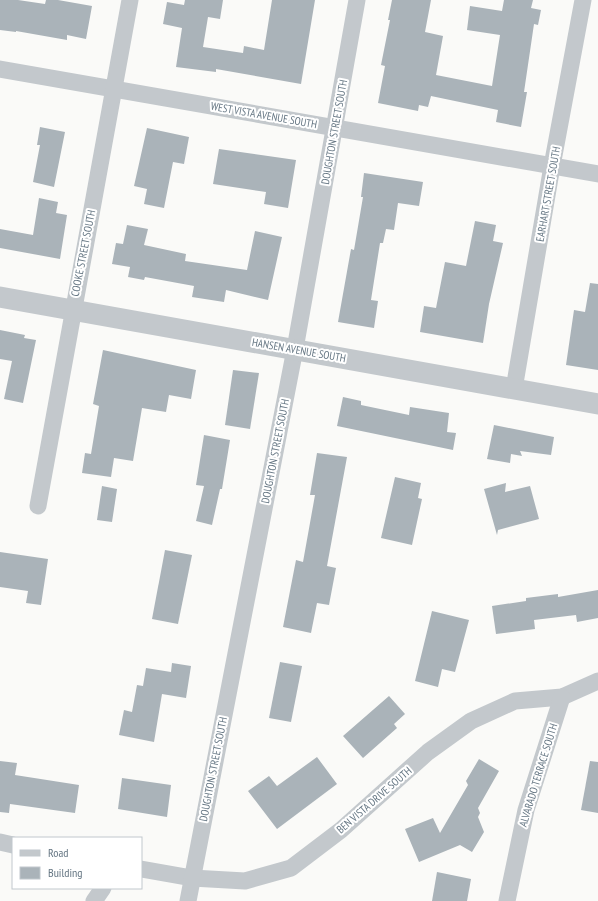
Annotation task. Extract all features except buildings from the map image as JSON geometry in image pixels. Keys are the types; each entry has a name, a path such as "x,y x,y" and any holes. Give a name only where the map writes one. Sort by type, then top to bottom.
{"street":[{"name":"COOKE STREET SOUTH","path":"38,506 72,310 130,0"},
{"name":"DOUGHTON STREET SOUTH","path":"188,901 295,349 357,0"},
{"name":"EARHART STREET SOUTH","path":"514,389 552,166 583,0"},
{"name":"WEST VISTA AVENUE SOUTH","path":"0,69 598,174"},
{"name":"HANSEN AVENUE SOUTH","path":"0,297 598,404"},
{"name":"BEN VISTA DRIVE SOUTH","path":"142,869 192,878 245,881 291,868 341,830 428,752 471,721 515,701 562,697 598,681"},
{"name":"ALVARADO TERRACE SOUTH","path":"507,901 526,810 562,697"},
{"path":"0,842 12,845"},
{"path":"94,901 102,889"}]}
